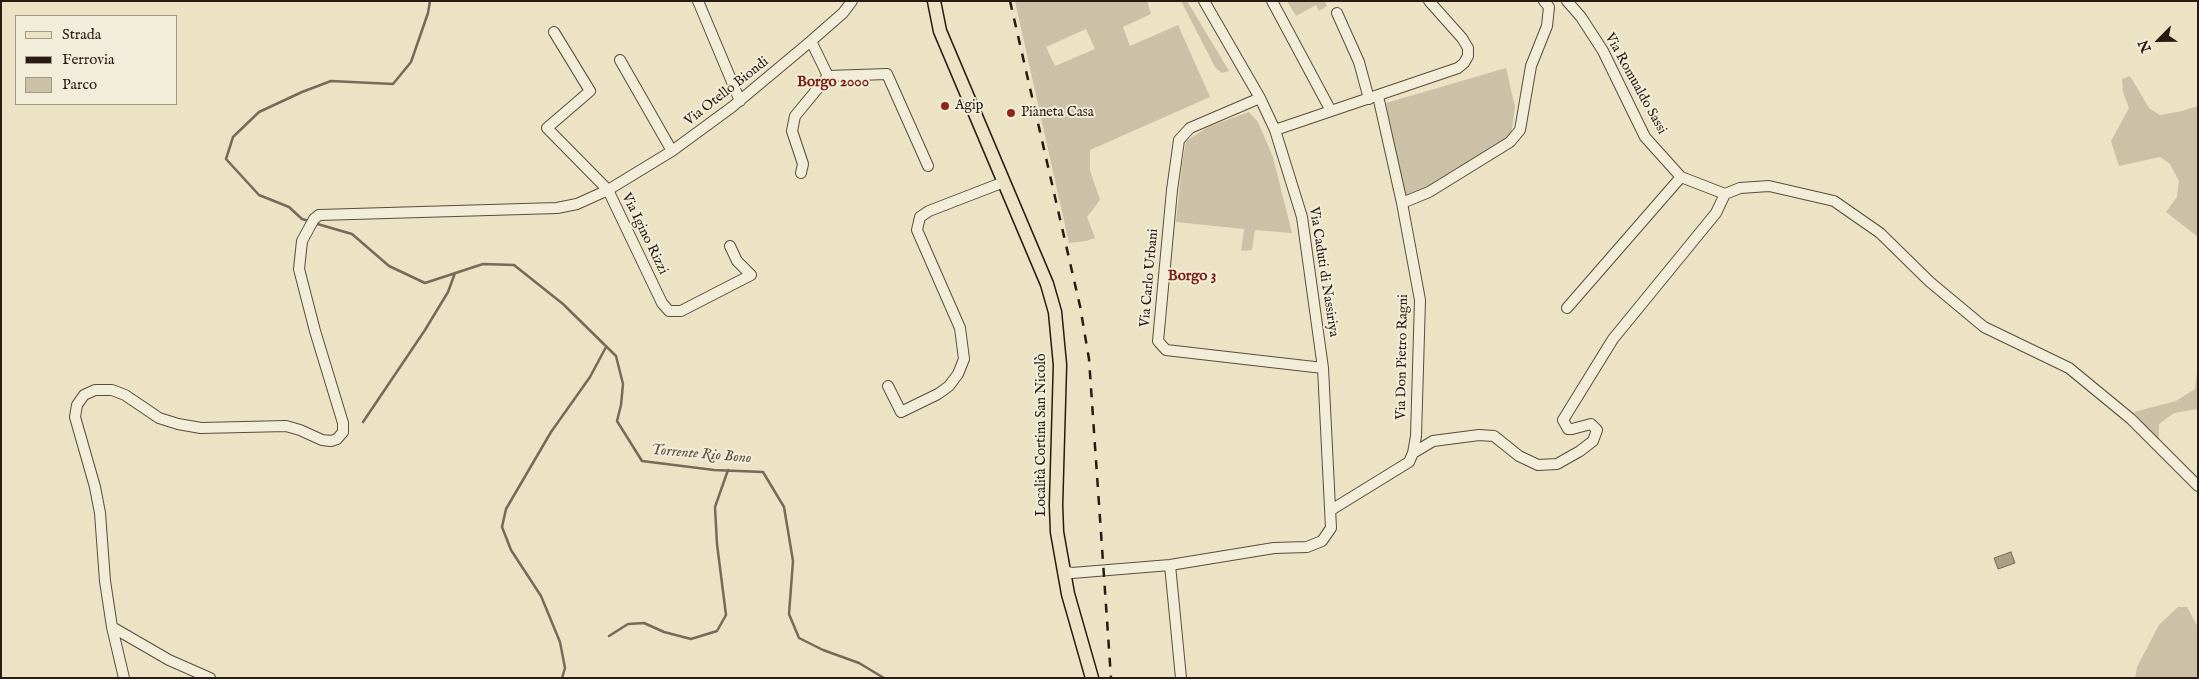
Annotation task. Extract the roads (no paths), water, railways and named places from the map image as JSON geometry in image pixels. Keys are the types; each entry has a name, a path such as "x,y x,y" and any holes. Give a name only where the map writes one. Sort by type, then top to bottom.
{"main road":[{"name":"Località Cortina San Nicolò","path":"934,1 940,31 1047,284 1055,312 1060,365 1057,532 1063,571 1092,678"}],"street":[{"path":"698,1 740,101"},
{"name":"Via Otello Biondi","path":"112,627 105,581 100,513 95,487 75,417 77,405 84,395 95,390 112,390 159,418 201,428 272,425 300,430 322,440 331,441 338,439 343,432 343,423 303,288 300,269 302,241 314,219 324,213 404,214 557,208 577,204 608,190 672,151 740,101 843,13 852,1"},
{"name":"Via Caduti di Nassiriya","path":"1063,571 1072,573 1170,565 1274,548 1315,546 1322,541 1331,528 1323,368 1302,217 1275,130 1260,98 1204,1"},
{"path":"1272,1 1331,111"},
{"path":"1275,130 1458,68 1464,63 1468,56 1468,48 1462,38 1429,1"},
{"path":"1402,203 1429,192 1486,157 1510,142 1520,130 1532,66 1547,26 1548,7 1544,1"},
{"name":"Via Romualdo Sassi","path":"1567,1 1581,16 1603,51 1645,137 1681,177 1725,194"},
{"name":"Via Don Pietro Ragni","path":"1337,12 1374,97 1402,203 1420,300 1414,453"},
{"name":"Via Igino Rizzi","path":"554,32 590,91 547,128 608,190 662,303 669,312 681,311 751,275 737,261 730,246"},
{"path":"811,41 828,76"},
{"path":"620,60 672,151"},
{"path":"801,173 803,164 792,131 795,116 828,76 887,74 928,166"},
{"name":"Via Carlo Urbani","path":"1260,98 1190,128 1178,140 1172,182 1158,341 1166,350 1323,368"},
{"path":"1567,308 1681,177"},
{"path":"888,386 901,412 950,386 958,374 964,359 960,328 917,230 920,217 929,211 1004,182"},
{"path":"1331,510 1409,462 1414,453 1434,441 1479,435 1494,436 1519,456 1538,465 1552,465 1569,459 1592,441 1597,430 1594,426 1586,424 1578,428 1568,428 1563,420 1565,414 1613,338 1716,213 1725,194 1740,188 1769,186 1834,201 1880,233 1930,282 1984,327 2069,368 2131,419 2198,486"},
{"path":"1170,565 1181,678"},
{"path":"112,627 124,678"},
{"path":"112,627 169,660 210,678"}],"waterway":[{"name":"Torrente Rio Bono","path":"309,221 302,219 289,207 259,195 226,159 233,137 259,112 331,81 393,84 411,62 428,13 430,1"},
{"name":"Torrente Rio Bono","path":"314,223 352,234 389,266 425,283 483,264 514,265 563,304 616,356 623,384 617,421 642,461 714,470 763,472 784,507 793,561 789,614 799,638 823,650 859,663 884,678"},
{"path":"363,422 425,330 448,292 455,273"},
{"path":"562,678 565,668 560,642 541,596 511,550 502,527 506,509 551,432 590,377 606,347"},
{"path":"609,636 628,624 644,623 664,632 691,639 717,631 726,615 717,544 715,507 728,470"}],"railway":[{"path":"1010,1 1080,306 1089,359 1111,678"}],"place":[{"name":"Agip","path":"945,106"},
{"name":"Pianeta Casa","path":"1011,113"}],"district":[{"name":"Borgo 2000","path":"833,83"},
{"name":"Borgo 3","path":"1192,277"}]}
